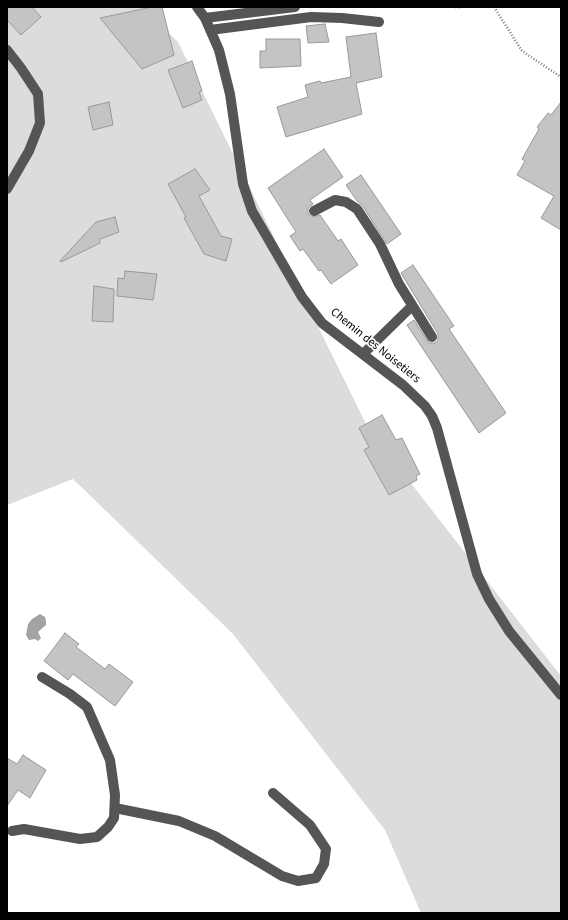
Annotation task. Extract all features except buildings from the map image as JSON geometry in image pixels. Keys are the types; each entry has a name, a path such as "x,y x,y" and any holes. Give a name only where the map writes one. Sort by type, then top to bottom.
{"street":[{"name":"Chemin des Noisetiers","path":"197,7 205,18 219,50 230,94 243,184 252,211 302,297 322,323 414,395 432,416 437,428 477,574 489,599 509,631 561,695"},
{"path":"205,18 295,7"},
{"path":"210,30 311,17 342,18 379,22"},
{"path":"7,50 38,94 40,123 29,151 7,189"},
{"path":"314,211 335,200 346,202 357,209 380,244 399,284 432,337"},
{"path":"362,354 412,306"},
{"path":"12,831 24,829 80,839 97,837 108,827 114,818 115,795 110,760 87,707 70,694 42,677"},
{"path":"115,808 179,821 215,836 282,876 298,881 316,878 324,864 326,849 310,825 273,793"}],"path":[{"path":"456,7 460,7"},
{"path":"494,7 522,51 561,77"}],"shaded area":[{"path":"7,7 141,7 178,42 368,428 561,676 561,913 421,913 385,830 233,634 73,479 7,505"},
{"path":"40,614 45,617 46,621 46,625 38,632 41,638 38,641 35,639 29,640 26,635 28,624 32,619"}]}
